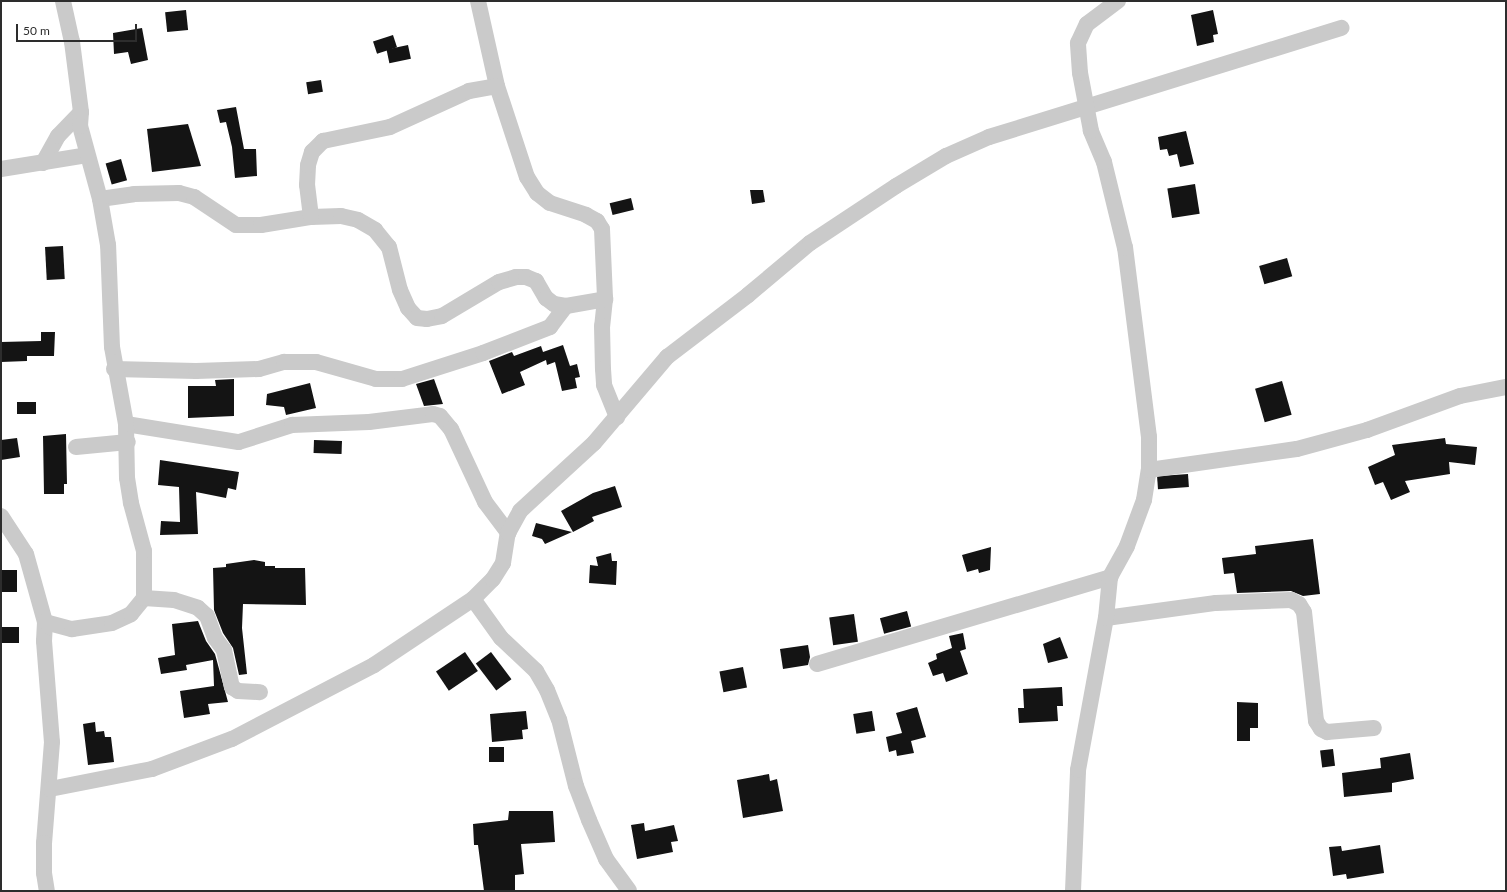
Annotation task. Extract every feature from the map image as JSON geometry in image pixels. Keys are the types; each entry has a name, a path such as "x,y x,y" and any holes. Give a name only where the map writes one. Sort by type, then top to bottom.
{"street":[{"path":"45,622 72,629 112,623 131,614 144,598 144,551 127,478 128,442 126,424 114,369 110,275 100,199 80,126 81,112 72,42 63,1"},
{"path":"478,1 497,86 528,177 537,193 550,203 586,215 602,229 605,299 602,326 604,384 617,417"},
{"path":"1073,891 1078,770 1106,618 1110,577 1127,546 1144,500 1149,470 1150,437 1125,248 1104,162 1091,131 1088,107 1080,73 1078,43 1087,24 1118,1"},
{"path":"50,789 152,769 232,739 374,665 473,599 493,579 503,563 508,533 520,511 594,443 617,417 641,385 667,357 829,230 946,156 989,137 1342,28"},
{"path":"311,217 306,185 308,166 312,152 323,141 390,127 470,91 497,86"},
{"path":"43,163 58,136 81,112"},
{"path":"1,169 87,155"},
{"path":"100,199 134,194 179,193 194,197 236,225 261,225 311,217 341,216 358,220 376,230 389,247 400,290 408,308 417,318 427,319 442,316 500,282 516,277 526,277 536,281 546,298 554,304 566,306 605,299"},
{"path":"114,369 259,369 284,362 316,362 376,380 402,380 484,354 550,327 566,306"},
{"path":"1149,470 1297,449 1367,430 1460,396 1506,387"},
{"path":"126,424 239,442 249,441 292,424 369,422 433,414 440,416 451,429 484,502 508,533"},
{"path":"76,447 128,442"},
{"path":"1,516 26,554 45,622 44,642 52,742 50,789 44,842 44,873 47,891"},
{"path":"817,664 1110,577"},
{"path":"144,598 174,600 198,608 207,616 215,638 224,650 232,687 238,691 260,692"},
{"path":"473,599 501,638 536,671 547,690 559,719 576,786 589,820 606,859 629,891"},
{"path":"1106,618 1216,603 1291,600 1299,604 1304,612 1316,721 1321,729 1327,732 1374,728"}],"building":[{"path":"186,10 188,30 167,32 165,12"},
{"path":"1213,10 1218,34 1213,35 1214,42 1197,46 1191,15"},
{"path":"142,28 148,60 131,64 128,52 114,54 113,33"},
{"path":"393,35 397,47 377,54 373,41"},
{"path":"408,45 411,59 389,63 386,50"},
{"path":"321,80 323,92 308,94 306,82"},
{"path":"236,107 244,149 256,149 257,176 235,178 232,147 226,122 220,123 217,110"},
{"path":"188,124 201,166 152,172 147,129"},
{"path":"1186,131 1194,164 1180,167 1177,154 1169,156 1167,149 1160,150 1158,137"},
{"path":"121,159 127,180 112,185 106,163"},
{"path":"1195,184 1200,214 1172,218 1167,188"},
{"path":"750,190 763,190 765,202 752,204"},
{"path":"631,198 634,210 613,215 610,203"},
{"path":"63,246 65,279 47,280 45,247"},
{"path":"1287,258 1292,276 1264,284 1259,266"},
{"path":"41,332 55,332 54,356 27,356 27,361 1,362 1,342 41,341"},
{"path":"563,345 570,366 577,364 580,377 575,378 577,388 562,391 555,362 547,365 546,360 520,372 525,385 502,394 489,361 512,352 514,356 541,346 543,352"},
{"path":"234,379 234,416 188,418 188,386 216,386 215,380"},
{"path":"434,379 443,404 424,406 416,384"},
{"path":"1282,381 1292,415 1265,422 1255,389"},
{"path":"310,383 316,408 286,415 284,407 266,405 267,394"},
{"path":"17,402 36,402 36,414 17,414"},
{"path":"66,434 67,484 64,484 64,494 44,494 43,436"},
{"path":"17,438 20,457 1,460 1,440"},
{"path":"1445,438 1446,444 1477,447 1475,465 1449,462 1450,474 1405,481 1410,492 1391,500 1383,482 1375,485 1368,467 1395,455 1392,445"},
{"path":"314,440 342,441 342,454 314,453"},
{"path":"160,460 239,472 236,490 228,488 226,498 196,492 198,534 160,535 161,521 180,522 179,487 158,485"},
{"path":"1188,474 1189,487 1158,489 1157,476"},
{"path":"615,486 622,507 592,517 594,521 573,532 561,511 593,493"},
{"path":"536,523 572,532 545,544 542,539 532,536"},
{"path":"1313,539 1320,594 1303,596 1291,591 1237,593 1234,573 1224,574 1222,558 1256,554 1255,546"},
{"path":"991,547 990,570 979,573 978,569 967,572 962,555"},
{"path":"611,553 612,561 617,561 616,585 589,583 590,565 598,566 596,557"},
{"path":"254,560 265,562 265,566 275,566 275,568 305,568 306,605 243,604 242,628 247,674 239,675 233,648 223,633 214,610 213,568 226,567 226,564"},
{"path":"1,570 17,570 17,592 1,592"},
{"path":"907,611 911,626 884,634 880,618"},
{"path":"854,614 858,642 833,645 829,617"},
{"path":"198,621 206,641 215,654 228,702 208,704 210,714 184,718 180,691 214,686 213,660 186,665 187,670 161,674 158,658 175,655 172,624"},
{"path":"1,627 19,627 19,643 1,643"},
{"path":"963,633 966,649 960,651 968,674 946,682 943,673 933,676 928,663 937,659 936,654 952,648 949,636"},
{"path":"1060,637 1068,658 1048,663 1043,644"},
{"path":"808,645 810,657 808,665 783,669 780,649"},
{"path":"465,652 478,671 449,691 436,672"},
{"path":"491,652 511,679 496,691 476,663"},
{"path":"743,667 747,688 723,692 719,672"},
{"path":"1062,687 1063,706 1057,706 1058,721 1019,723 1018,708 1024,708 1023,689"},
{"path":"1237,702 1258,703 1258,728 1250,728 1250,741 1237,741"},
{"path":"917,707 926,737 911,741 914,753 897,756 896,750 889,752 886,737 902,733 896,713"},
{"path":"526,711 528,729 522,730 523,739 492,742 490,714"},
{"path":"872,711 875,731 856,734 853,714"},
{"path":"95,722 96,732 104,731 105,737 111,737 114,762 88,765 83,724"},
{"path":"489,747 504,747 504,762 489,762"},
{"path":"1333,749 1335,766 1322,767 1320,751"},
{"path":"1410,753 1414,779 1392,783 1392,792 1344,797 1342,773 1381,768 1380,758"},
{"path":"769,774 770,781 777,779 783,811 743,818 737,780"},
{"path":"509,811 553,811 555,842 521,844 524,874 515,875 515,891 484,891 478,845 474,845 473,824 508,820"},
{"path":"644,823 645,831 674,825 678,841 671,842 673,852 637,859 631,825"},
{"path":"1380,845 1384,873 1347,879 1346,874 1333,876 1329,847 1341,846 1342,851"}]}
